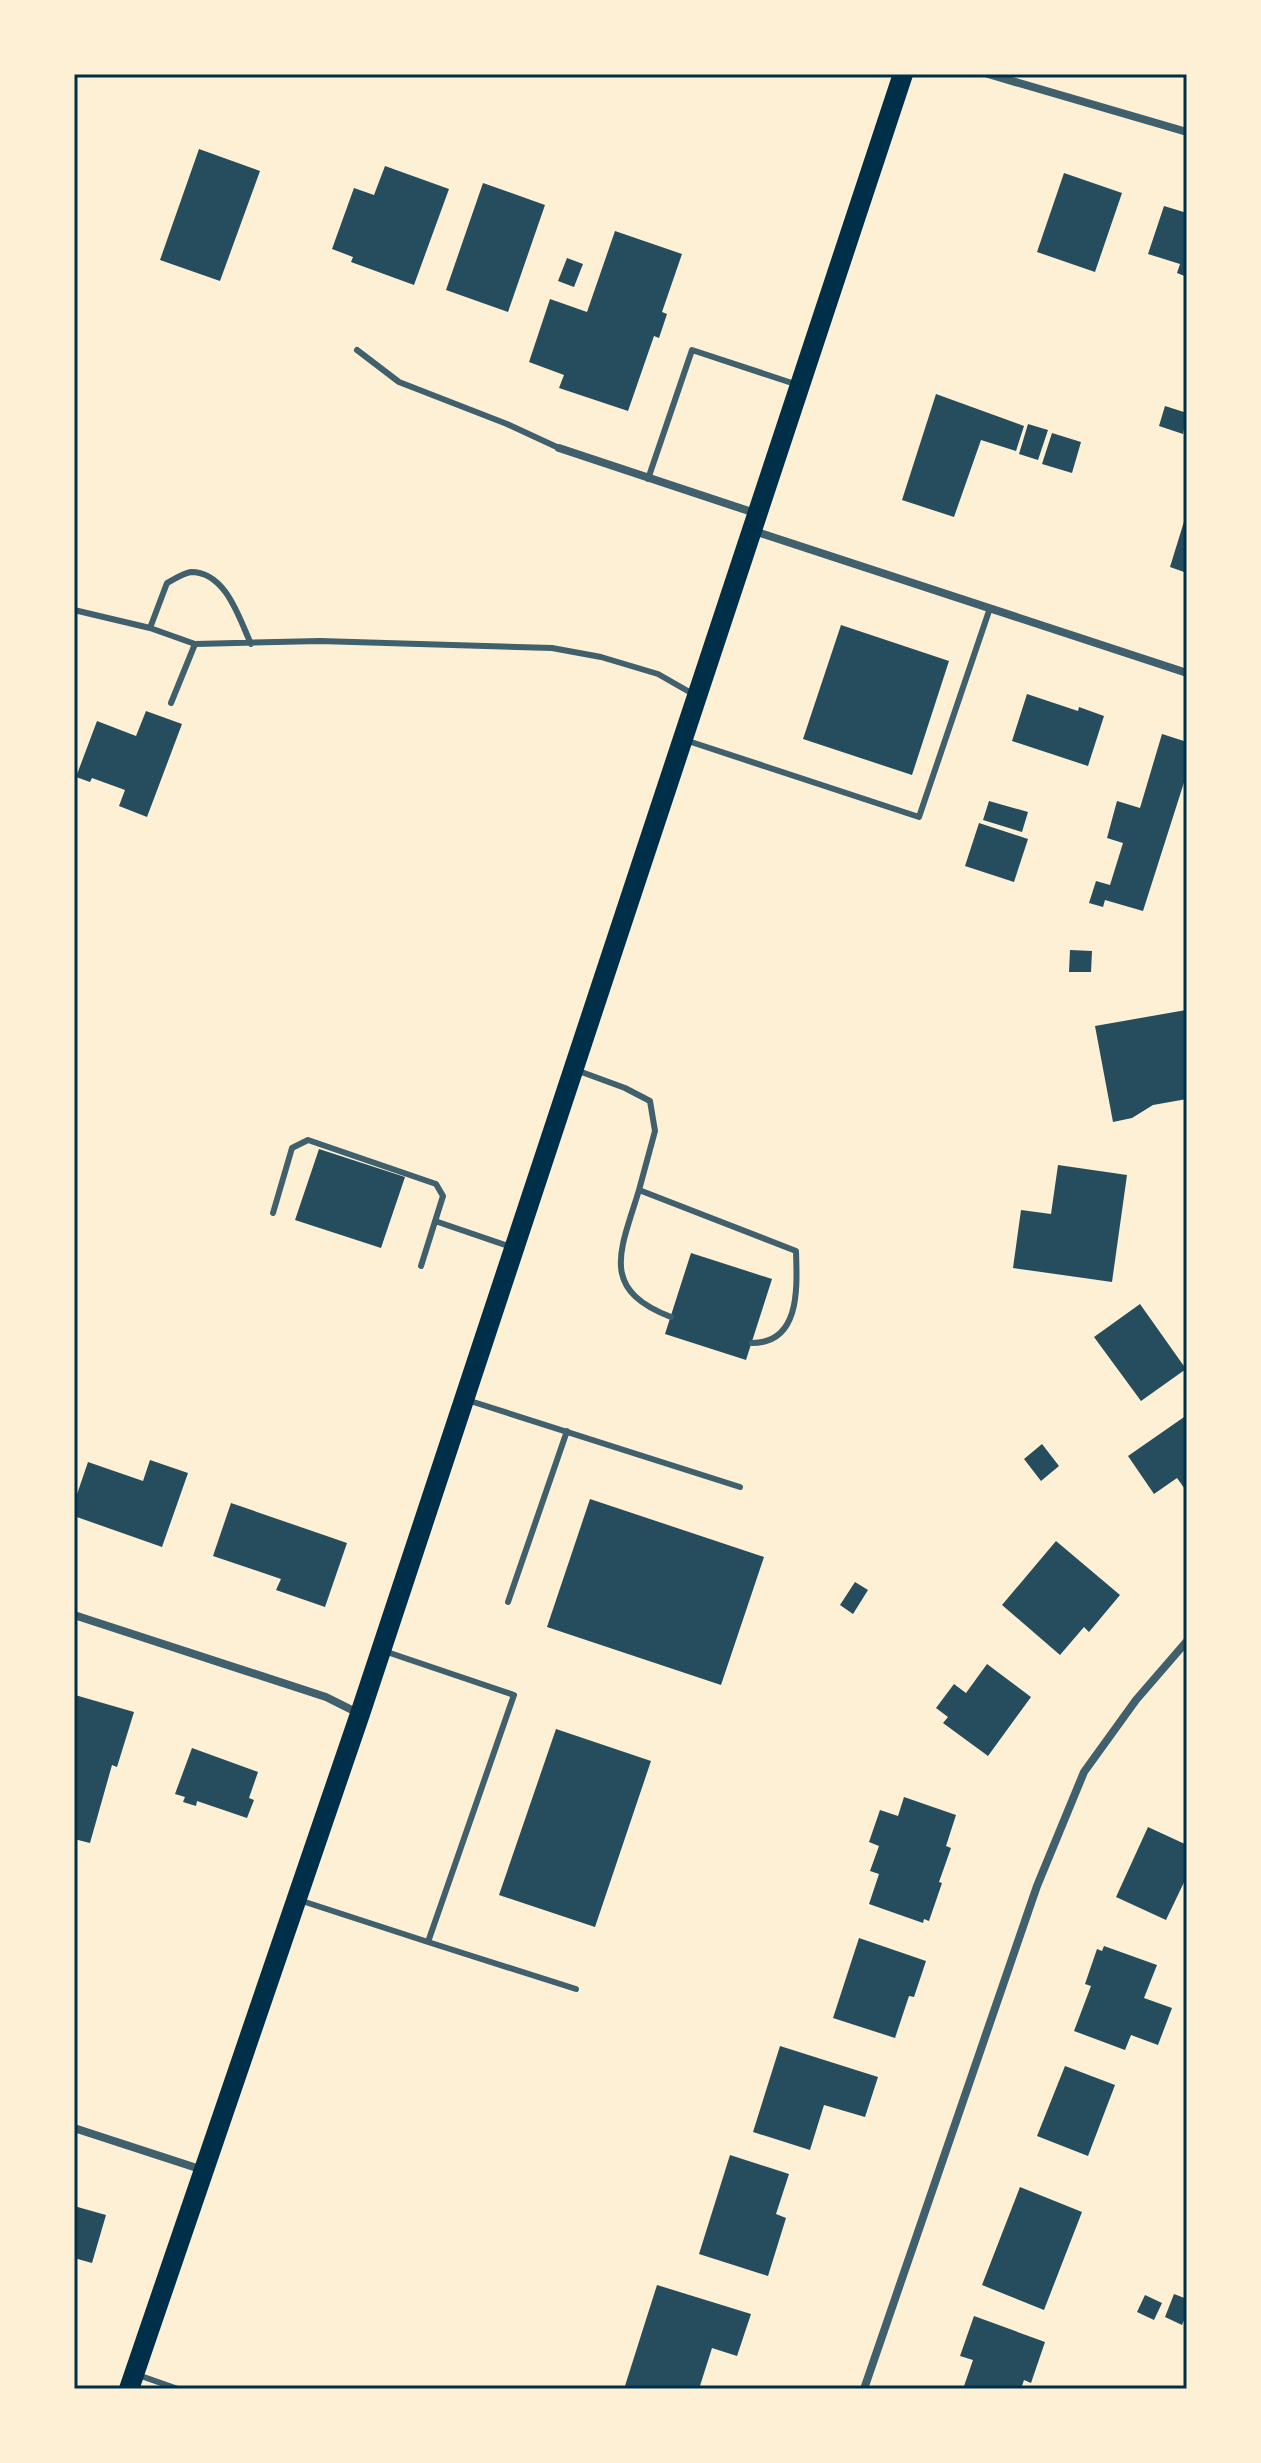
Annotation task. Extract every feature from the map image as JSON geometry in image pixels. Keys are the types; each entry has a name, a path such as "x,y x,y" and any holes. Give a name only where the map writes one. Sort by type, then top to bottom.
{"main road":[{"path":"132,2381 360,1714 903,74"}],"street":[{"path":"988,74 1187,132"},
{"path":"559,448 990,608 1187,673"},
{"path":"74,1615 326,1697 360,1714"},
{"path":"864,2389 1037,1886 1084,1772 1136,1700 1187,1641"},
{"path":"74,2128 205,2171"}],"lane":[{"path":"357,350 399,382 559,448"},
{"path":"648,479 692,350 799,385"},
{"path":"150,628 167,583 189,572 220,583 251,644"},
{"path":"682,739 919,817 990,608"},
{"path":"74,610 150,628 195,644 320,641 552,648 601,657 658,674 696,695"},
{"path":"171,703 195,644"},
{"path":"573,1069 625,1088 650,1101 655,1131 623,1242 620,1272 627,1290 650,1309 671,1317"},
{"path":"273,1213 292,1148 308,1140 436,1184 443,1196 421,1266"},
{"path":"639,1190 796,1251 797,1296 788,1321 777,1338 768,1343 752,1343"},
{"path":"435,1221 513,1248"},
{"path":"464,1399 740,1487"},
{"path":"508,1602 567,1431"},
{"path":"381,1650 514,1695 428,1942"},
{"path":"297,1900 576,1989"},
{"path":"132,2381 178,2389"}],"building":[{"path":"199,149 260,171 220,281 160,260"},
{"path":"385,166 449,189 414,285 351,262 353,257 332,249 354,188 374,195"},
{"path":"1064,173 1122,193 1095,272 1037,252"},
{"path":"483,183 545,205 508,312 446,290"},
{"path":"1164,206 1187,213 1187,277 1177,273 1180,264 1148,254"},
{"path":"615,231 682,254 662,312 667,314 659,338 654,336 628,411 559,388 564,375 529,362 550,299 587,312"},
{"path":"567,258 583,264 574,287 558,281"},
{"path":"936,394 1024,426 1016,451 981,440 954,517 902,500"},
{"path":"1165,406 1187,413 1183,434 1159,426"},
{"path":"1028,424 1048,430 1038,460 1019,454"},
{"path":"1052,433 1081,442 1072,473 1042,464"},
{"path":"1187,515 1187,573 1170,567"},
{"path":"841,625 949,661 912,775 803,739"},
{"path":"1027,694 1104,716 1088,766 1012,741"},
{"path":"146,711 182,724 147,817 119,806 125,790 92,778 90,782 76,777 97,721 136,736"},
{"path":"1162,734 1187,742 1187,773 1143,911 1105,900 1103,907 1089,903 1096,881 1110,885 1123,843 1107,838 1117,801 1140,808"},
{"path":"989,801 1028,812 1022,832 983,820"},
{"path":"979,823 1028,839 1014,882 965,866"},
{"path":"1070,950 1092,951 1091,972 1069,972"},
{"path":"1186,1010 1187,1099 1153,1105 1132,1118 1113,1122 1095,1026"},
{"path":"319,1149 405,1177 381,1248 295,1220"},
{"path":"1058,1165 1127,1175 1112,1282 1013,1268 1021,1210 1051,1214"},
{"path":"691,1253 772,1279 746,1360 665,1334"},
{"path":"1140,1304 1186,1369 1141,1401 1094,1337"},
{"path":"1187,1415 1187,1492 1177,1478 1154,1494 1128,1456"},
{"path":"1042,1444 1059,1466 1041,1481 1024,1459"},
{"path":"150,1460 188,1473 162,1547 74,1516 74,1503 88,1462 143,1481"},
{"path":"590,1499 764,1557 721,1685 547,1627"},
{"path":"231,1503 347,1543 325,1607 276,1590 281,1579 213,1556"},
{"path":"1056,1541 1120,1595 1089,1632 1084,1627 1060,1655 1002,1605"},
{"path":"855,1582 868,1590 853,1614 840,1605"},
{"path":"987,1664 1031,1697 988,1756 943,1723 948,1717 936,1708 954,1684 966,1693"},
{"path":"75,1695 134,1712 117,1767 112,1765 90,1843 74,1839"},
{"path":"556,1729 651,1761 595,1927 499,1895"},
{"path":"192,1748 258,1772 249,1798 254,1800 247,1818 197,1801 196,1806 183,1802 185,1797 175,1794"},
{"path":"904,1797 956,1815 946,1846 951,1848 939,1882 942,1883 929,1921 924,1919 923,1923 869,1904 879,1874 870,1871 879,1846 869,1842 880,1810 898,1816"},
{"path":"1148,1827 1187,1845 1187,1876 1166,1920 1116,1897"},
{"path":"859,1938 926,1961 914,1997 909,1996 895,2038 833,2018"},
{"path":"1104,1946 1157,1965 1144,1998 1172,2008 1158,2045 1131,2035 1125,2050 1074,2031 1091,1986 1085,1984 1097,1949 1102,1951"},
{"path":"780,2046 878,2077 865,2117 824,2105 810,2150 753,2132"},
{"path":"1065,2066 1115,2085 1088,2156 1037,2136"},
{"path":"730,2155 789,2174 776,2214 786,2218 768,2276 699,2254"},
{"path":"1020,2187 1082,2212 1044,2310 982,2285"},
{"path":"74,2206 106,2215 92,2263 74,2258"},
{"path":"657,2285 751,2314 737,2356 712,2348 699,2389 624,2389"},
{"path":"1174,2294 1187,2299 1187,2313 1182,2325 1165,2317"},
{"path":"1145,2295 1162,2303 1154,2320 1137,2312"},
{"path":"974,2316 1045,2342 1031,2383 1024,2380 1021,2389 963,2389 973,2360 960,2356"}]}
